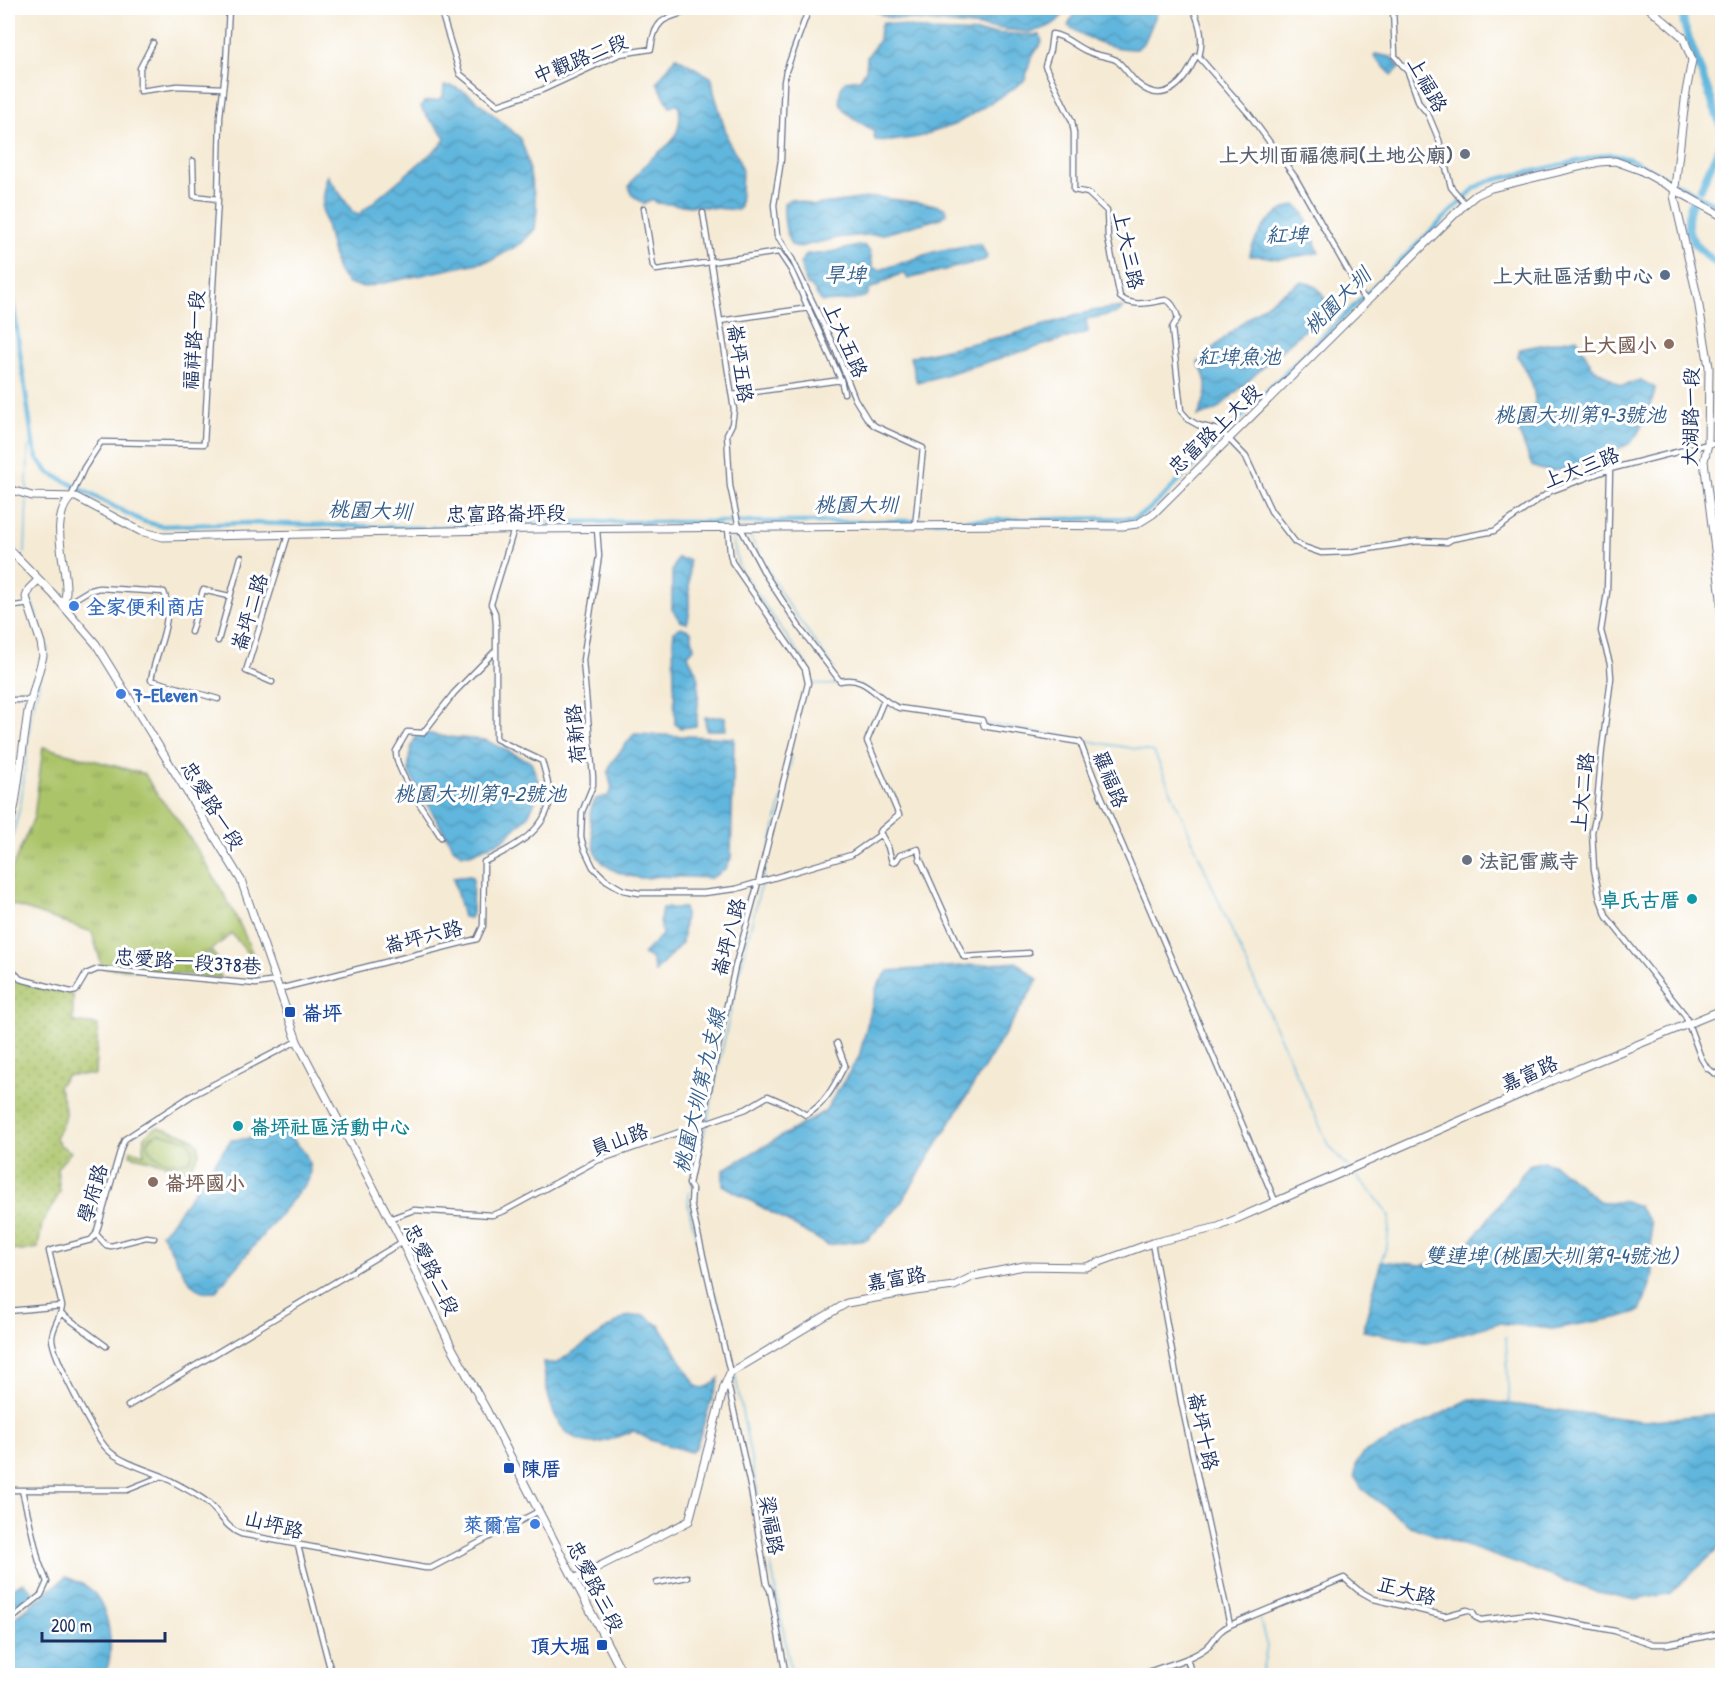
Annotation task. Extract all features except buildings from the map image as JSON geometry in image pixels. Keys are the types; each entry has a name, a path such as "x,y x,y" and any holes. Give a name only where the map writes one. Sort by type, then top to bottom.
{"street":[{"name":"福祥路一段","path":"78,482 100,442 204,444 218,199 220,116 229,8"},
{"name":"中觀路二段","path":"440,8 460,74 498,105 542,90 620,54 651,49 653,33 665,18 700,8"},
{"name":"上大五路","path":"809,8 794,46 784,82 780,160 774,205 777,235 792,259 837,352 855,399 868,420 875,426 923,448 915,526"},
{"path":"1193,8 1200,24 1203,44 1200,57 1249,114 1295,177 1366,300"},
{"name":"上福路","path":"1393,8 1395,56 1408,72 1419,102 1428,114 1440,140 1451,187 1464,203"},
{"name":"大湖路一段","path":"1649,8 1683,37 1692,60 1674,187 1675,206 1698,300 1709,367 1708,444 1704,461 1718,567 1722,632"},
{"name":"上大三路","path":"1200,57 1196,56 1190,71 1182,82 1167,92 1159,93 1152,92 1139,84 1118,61 1089,52 1058,35 1052,34 1045,66 1072,121 1074,190 1088,193 1107,211 1108,239 1120,297 1137,304 1166,300 1170,302 1178,318 1172,328 1181,411 1189,420 1198,425 1221,431 1246,457 1271,511 1295,542 1321,553 1350,552 1417,541 1447,542 1494,531 1551,491 1610,469 1708,444 1722,444"},
{"path":"153,43 141,68 140,91 177,86 223,88"},
{"path":"193,161 194,196 218,199"},
{"name":"忠富路上大段","path":"915,526 1124,526 1137,524 1153,514 1464,203 1491,188 1607,161 1627,165 1674,187 1722,216"},
{"path":"644,208 653,266 656,270 778,251 808,309 841,380 844,393"},
{"name":"崙坪五路","path":"703,213 734,410 727,434 730,486 740,525"},
{"path":"783,257 785,249"},
{"path":"720,321 808,309"},
{"path":"732,395 841,380"},
{"name":"上大二路","path":"1610,469 1607,592 1601,631 1610,664 1611,678 1596,815 1592,832 1594,869 1600,899 1607,917 1672,998 1688,1022 1707,1068 1722,1078"},
{"path":"63,606 66,591 60,533 63,507 78,482 86,485"},
{"name":"忠富路崙坪段","path":"8,489 25,494 72,494 150,535 163,537 514,529 728,528 740,525 915,526"},
{"name":"羅福路","path":"740,525 765,574 802,631 840,681 859,681 899,708 1080,742 1276,1203"},
{"name":"崙坪八路","path":"728,528 732,562 805,669 808,683 735,967 689,1184 692,1189 692,1203 728,1376"},
{"name":"崙坪六路","path":"277,985 477,939 483,926 484,862 516,847 540,823 548,809 550,796 542,761 496,739 495,613 491,604 514,529"},
{"name":"荷新路","path":"597,529 598,556 583,660 593,785 582,812 581,837 593,867 606,880 623,890 639,893 703,893 736,889 850,855 880,834 879,832 899,815 867,741 884,699"},
{"name":"崙坪二路","path":"272,681 246,671 288,535"},
{"name":"忠愛路一段","path":"8,548 96,644 241,880 297,1041"},
{"path":"218,640 241,557"},
{"path":"8,833 31,700 43,656 26,597 28,589 38,580"},
{"path":"63,606 88,591 99,588 164,592 166,629 151,680 218,699"},
{"path":"191,632 202,590 229,596"},
{"path":"8,607 28,604"},
{"path":"441,837 412,790 399,765 396,751 407,732 423,733 454,693 496,650"},
{"path":"8,700 31,700"},
{"path":"880,834 888,847 892,862 896,861 900,855 918,849 920,860 964,957 1029,953"},
{"name":"忠愛路一段378巷","path":"8,965 20,979 71,992 76,991 86,975 98,969 277,985"},
{"name":"嘉富路","path":"728,1376 847,1304 954,1286 974,1276 1024,1266 1086,1267 1152,1243 1218,1227 1402,1145 1688,1022 1722,1010"},
{"name":"忠愛路二段","path":"297,1041 402,1242 451,1346 539,1511"},
{"name":"學府路","path":"162,1476 108,1450 81,1409 53,1346 52,1334 62,1306 49,1251 91,1240 96,1234 125,1140 191,1095 297,1041"},
{"name":"員山路","path":"390,1219 414,1210 492,1215 504,1211 596,1161 746,1110 768,1096 806,1115 813,1112 830,1095 845,1065 837,1043"},
{"path":"96,1234 106,1245 111,1246 146,1237 153,1238"},
{"path":"128,1406 402,1242"},
{"name":"崙坪十路","path":"1152,1243 1182,1406 1230,1625"},
{"path":"8,1311 62,1306"},
{"path":"61,1313 106,1346"},
{"path":"574,1579 689,1521 728,1376"},
{"name":"梁福路","path":"728,1376 786,1676"},
{"path":"8,1490 51,1488 127,1490 162,1476"},
{"name":"山坪路","path":"162,1476 206,1502 234,1531 298,1546 425,1568 431,1568 539,1511"},
{"path":"8,1622 41,1595 47,1582 39,1562 22,1490"},
{"name":"忠愛路三段","path":"539,1511 624,1676"},
{"path":"298,1546 332,1676"},
{"path":"657,1583 687,1576"},
{"name":"正大路","path":"1139,1676 1187,1658 1206,1648 1219,1631 1230,1625 1344,1578 1358,1590 1374,1599 1445,1616 1467,1610 1473,1612 1475,1617 1481,1620 1529,1614 1614,1631 1653,1644 1668,1644 1722,1633"},
{"path":"1187,1658 1192,1676"}],"green space":[{"path":"43,747 145,774 155,792 175,816 227,900 250,948 256,967 256,981 252,981 252,966 248,955 232,934 203,956 206,957 212,952 217,958 211,964 222,978 102,967 92,932 8,903 8,878 34,817"},
{"path":"8,968 19,981 73,995 73,1022 98,1025 95,1075 67,1075 58,1086 65,1112 63,1124 55,1137 60,1145 71,1152 57,1168 60,1192 42,1224 38,1248 22,1251 8,1249"},
{"path":"158,1127 183,1134 197,1143 199,1149 197,1157 190,1166 193,1167 192,1171 130,1155 131,1150 144,1154 145,1138 150,1131","holes":["159,1133 187,1140 194,1150 190,1160 182,1163 163,1160 155,1156 147,1144 150,1138"]},
{"path":"159,1133 187,1140 194,1150 190,1160 182,1163 173,1162 155,1156 147,1144 150,1138"}],"water":[{"path":"869,8 1067,8 1052,25 1029,32 887,17"},
{"path":"1077,8 1159,8 1145,41 1137,49 1128,49 1101,43 1068,26"},
{"path":"883,22 931,31 1040,35 1042,42 1031,58 1025,80 956,124 919,137 891,141 875,140 873,130 845,111 839,98 845,81 860,79 866,70 867,57 879,40 880,27"},
{"path":"1375,54 1391,57 1400,67 1392,75 1374,57"},
{"path":"676,57 712,78 729,143 738,157 742,172 738,210 657,203 652,199 644,204 631,194 629,186 636,175 672,141 678,128 680,113 678,104 670,107 657,82"},
{"path":"444,86 452,86 469,94 520,138 526,154 537,209 535,229 522,243 492,260 365,287 348,284 337,270 322,208 327,175 352,211 358,215 441,145 445,138 421,107 424,102 438,100 443,96"},
{"path":"875,197 931,204 945,208 947,213 941,218 884,234 842,237 799,247 791,245 784,214 784,203 790,199 814,205"},
{"name":"紅埤","path":"1295,205 1303,212 1319,253 1279,259 1250,256 1263,227 1277,214"},
{"name":"旱埤","path":"981,244 987,257 985,260 908,279 905,274 900,274 870,289 867,296 854,300 822,302 811,286 807,285 800,263 807,254 821,254 863,245 870,251 873,268 880,270 937,251"},
{"name":"紅埤魚池","path":"1301,282 1316,287 1328,308 1215,411 1198,416 1204,402 1206,383 1198,363 1246,319"},
{"path":"1123,307 1118,313 1086,319 1088,332 917,383 910,357 1014,334 1091,311"},
{"name":"桃園大圳第9-3號池","path":"1577,338 1592,367 1622,386 1641,380 1655,388 1654,393 1642,425 1634,439 1628,444 1571,468 1542,470 1532,466 1515,422 1516,418 1533,412 1535,398 1532,383 1518,357 1520,349"},
{"path":"677,558 689,560 687,623 680,621 672,609 672,572"},
{"path":"681,627 691,631 694,648 688,655 696,672 698,691 696,726 681,728 675,724 673,640 674,631"},
{"path":"705,717 725,717 726,730 706,730"},
{"name":"桃園大圳第9-2號池","path":"419,732 485,740 531,762 540,786 527,817 503,840 470,854 462,854 454,849 409,773 410,751"},
{"path":"634,734 734,738 731,858 725,870 711,878 657,876 642,878 617,872 609,868 598,857 595,851 590,813 596,799 608,796 612,789 608,773 611,763"},
{"path":"473,877 470,918 463,917 453,878"},
{"path":"662,908 684,908 685,916 682,943 655,972 651,958 643,954 662,935 660,920"},
{"path":"1017,962 1038,980 899,1206 867,1240 828,1245 723,1185 723,1170 825,1111 859,1057 877,986 888,971"},
{"path":"280,1127 307,1157 310,1172 308,1181 216,1291 200,1290 187,1279 161,1233 168,1227 231,1140 258,1138 263,1130"},
{"name":"雙連埤 (桃園大圳第9-4號池)","path":"1543,1161 1555,1165 1599,1201 1608,1203 1624,1201 1638,1206 1650,1223 1653,1277 1640,1311 1621,1317 1552,1329 1499,1323 1428,1343 1363,1331 1381,1261 1422,1265 1443,1261 1463,1252 1529,1165"},
{"path":"644,1315 660,1326 696,1386 706,1387 719,1378 696,1447 690,1452 650,1440 634,1431 598,1443 580,1440 560,1425 554,1414 543,1362 555,1364 625,1317"},
{"path":"1470,1399 1644,1421 1722,1413 1722,1541 1717,1550 1670,1593 1636,1600 1594,1591 1410,1526 1361,1488 1355,1476 1356,1464 1364,1453"},
{"path":"66,1577 88,1588 98,1598 103,1608 107,1619 110,1644 108,1666 104,1675 8,1676 8,1623"},
{"path":"23,1582 35,1594 8,1615 8,1591"}],"waterway":[{"path":"1685,8 1684,25 1722,129"},
{"path":"1701,188 1722,140"},
{"name":"桃園大圳","path":"431,528 546,522 843,522 1134,518 1147,511 1164,496 1264,394 1475,188 1489,181 1609,154 1630,159 1722,208"},
{"path":"1692,203 1688,225 1690,233 1699,248 1722,268"},
{"name":"桃園大圳","path":"8,281 33,444 37,458 48,472 142,521 161,526 248,523 423,528"},
{"path":"27,492 28,448 33,444"},
{"path":"25,553 27,496"},
{"path":"747,531 784,598 834,669"},
{"name":"桃園大圳第九支線","path":"731,532 739,568 807,668"},
{"path":"8,853 21,803 31,715 48,649 31,600 31,593"},
{"path":"811,683 826,685 853,683"},
{"path":"860,685 876,696"},
{"path":"958,719 1154,752 1329,1146 1348,1167"},
{"name":"桃園大圳第九支線","path":"707,1121 732,1004 792,757"},
{"name":"桃園大圳第九支線","path":"692,1185 706,1125"},
{"path":"1351,1170 1390,1217 1387,1245 1381,1261"},
{"name":"桃園大圳第九支線","path":"689,1192 688,1206 702,1260"},
{"name":"桃園大圳第九支線","path":"714,1293 725,1323 733,1366"},
{"path":"1506,1337 1509,1404"},
{"name":"桃園大圳第九支線","path":"735,1374 792,1676"},
{"path":"1260,1620 1267,1647 1263,1676"}],"place":[{"name":"上大圳面福德祠(土地公廟)","path":"1465,154"},
{"name":"上大社區活動中心","path":"1665,275"},
{"name":"上大國小","path":"1669,344"},
{"name":"全家便利商店","path":"74,606"},
{"name":"7-Eleven","path":"121,694"},
{"name":"法記雷藏寺","path":"1467,860"},
{"name":"卓氏古厝","path":"1692,899"},
{"name":"崙坪","path":"290,1012"},
{"name":"崙坪社區活動中心","path":"238,1126"},
{"name":"崙坪國小","path":"153,1182"},
{"name":"陳厝","path":"509,1468"},
{"name":"萊爾富","path":"535,1524"},
{"name":"頂大堀","path":"602,1645"}]}
